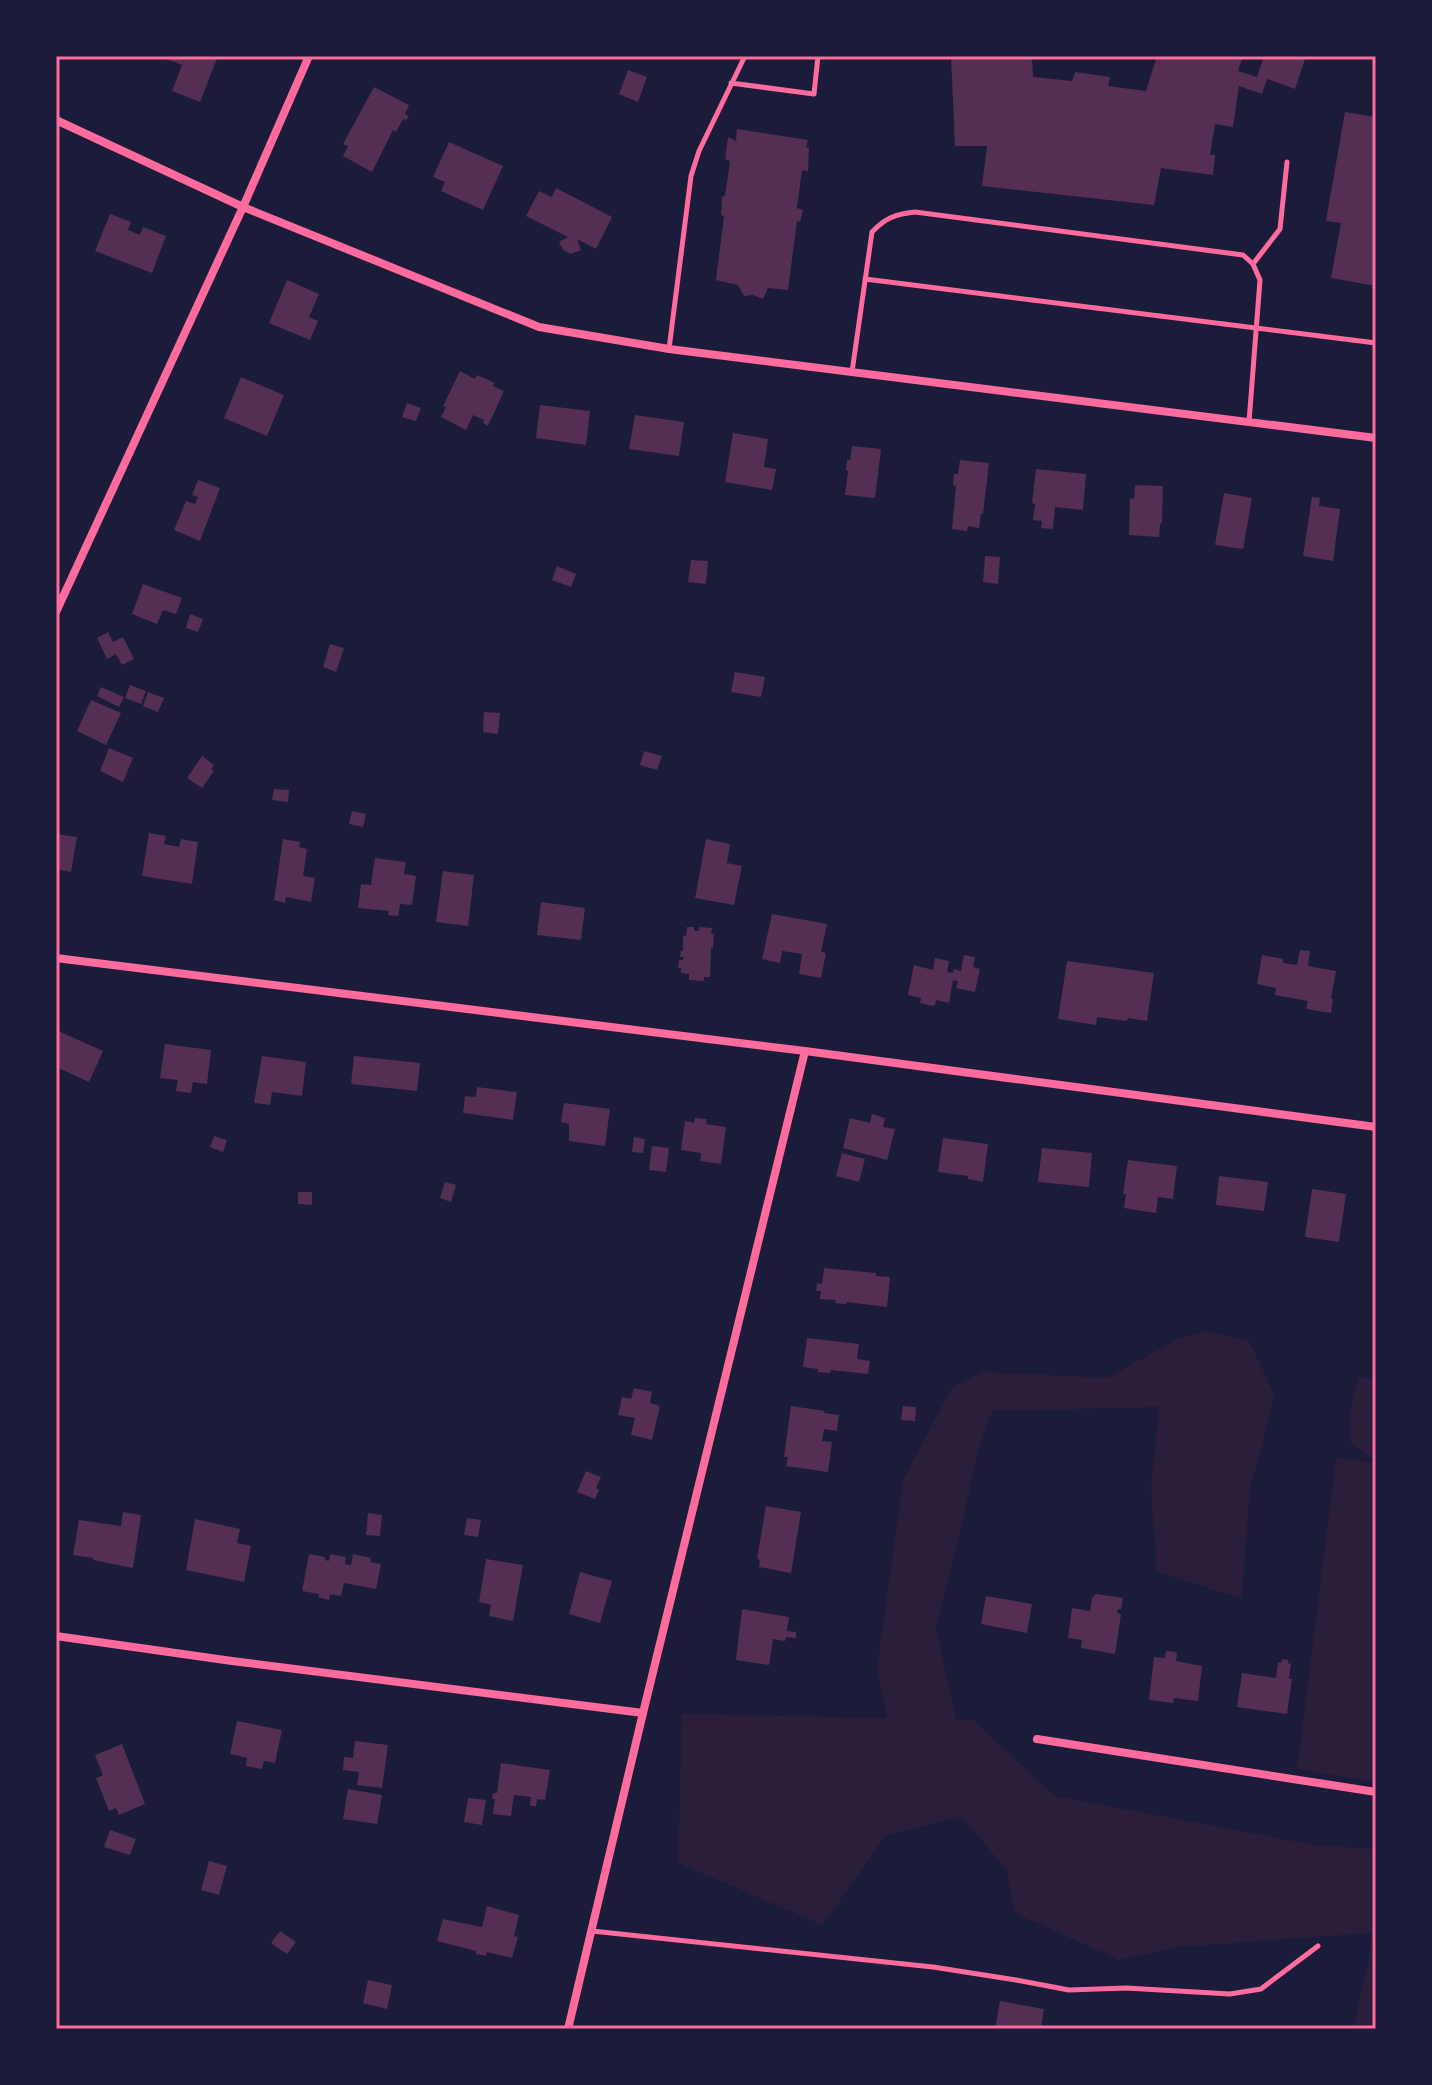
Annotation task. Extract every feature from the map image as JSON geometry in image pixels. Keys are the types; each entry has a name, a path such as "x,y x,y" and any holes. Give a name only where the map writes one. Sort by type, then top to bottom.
{"street":[{"path":"56,612 243,207 309,56"},
{"path":"56,120 243,207 539,327 630,344 1376,438"},
{"path":"56,958 805,1051 1376,1127"},
{"path":"568,2029 805,1051"},
{"path":"56,1636 643,1713"},
{"path":"1037,1739 1376,1792"}],"lane":[{"path":"669,349 691,176 699,151 745,56"},
{"path":"731,83 814,94 818,56"},
{"path":"1253,264 1280,229 1287,162"},
{"path":"852,372 872,232 883,220 915,212 1243,255 1253,264 1260,280 1249,422"},
{"path":"865,279 1376,343"},
{"path":"592,1931 933,1967 1069,1990 1126,1988 1230,1994 1261,1989 1318,1946"}],"shaded area":[{"path":"1205,1331 1249,1341 1274,1394 1250,1487 1242,1599 1157,1572 1151,1487 1159,1407 992,1411 977,1454 936,1627 956,1719 973,1720 1055,1796 1314,1845 1376,1849 1376,2029 1353,2029 1368,1963 1371,1933 1179,1947 1119,1960 1015,1913 1006,1869 961,1816 885,1836 823,1925 678,1863 682,1714 887,1718 877,1669 903,1480 952,1387 984,1372 1107,1378 1180,1338"},
{"path":"1358,1377 1376,1379 1376,1461 1351,1444 1349,1414"},
{"path":"1336,1458 1376,1463 1376,1782 1297,1769"}],"building":[{"path":"159,56 218,56 200,102 172,91 182,65"},
{"path":"951,56 1032,56 1033,77 1072,81 1075,72 1110,77 1108,86 1146,91 1157,56 1243,56 1238,71 1257,77 1264,56 1306,56 1295,89 1267,79 1262,94 1239,86 1233,127 1215,124 1210,155 1215,155 1213,175 1161,168 1154,205 982,186 987,146 955,146"},
{"path":"628,70 647,77 638,102 619,94"},
{"path":"374,87 409,105 405,114 409,116 403,119 396,132 393,130 372,172 343,156 348,146 343,144"},
{"path":"1345,112 1376,117 1376,286 1331,278 1341,223 1326,221"},
{"path":"737,129 808,140 808,171 802,170 797,208 803,210 800,222 797,221 788,290 768,288 763,299 744,296 738,285 716,280 724,216 721,215 722,197 725,196 730,161 725,159 728,137 736,141"},
{"path":"449,142 503,166 483,210 441,191 445,182 433,177"},
{"path":"556,188 612,217 596,249 577,239 581,250 571,254 563,250 559,242 568,237 526,216 539,191 552,197"},
{"path":"110,214 131,222 128,230 140,235 143,227 166,236 152,273 95,251"},
{"path":"287,280 319,294 309,317 318,321 310,340 269,323"},
{"path":"460,371 475,379 477,375 495,383 493,386 504,391 488,426 483,423 484,420 473,415 466,430 441,417"},
{"path":"241,377 284,395 267,436 224,418"},
{"path":"407,403 421,408 416,421 402,417"},
{"path":"540,405 590,411 586,445 536,438"},
{"path":"635,415 684,422 679,456 629,449"},
{"path":"733,433 768,439 764,467 776,469 772,490 725,482"},
{"path":"852,446 881,449 875,498 845,495 847,460 850,460"},
{"path":"960,460 989,463 979,528 968,526 967,531 952,529 956,486 953,485 954,474 958,474"},
{"path":"1036,469 1086,474 1083,510 1055,507 1053,529 1041,528 1042,521 1033,520"},
{"path":"198,480 220,488 200,541 174,530 186,501 195,504 198,497 192,495"},
{"path":"1135,485 1163,486 1159,537 1129,535 1130,498 1134,499"},
{"path":"1224,493 1252,498 1243,549 1215,545"},
{"path":"1312,497 1320,498 1319,506 1340,509 1333,561 1303,556"},
{"path":"985,556 1000,557 998,584 983,582"},
{"path":"691,560 708,561 706,584 688,582"},
{"path":"557,566 576,574 571,587 552,580"},
{"path":"143,584 182,598 176,614 163,610 157,624 132,614"},
{"path":"190,614 203,619 198,632 186,628"},
{"path":"108,632 113,642 123,637 134,659 122,665 116,654 107,659 97,638"},
{"path":"330,644 344,648 336,672 323,667"},
{"path":"735,672 765,677 761,697 731,692"},
{"path":"130,685 146,691 141,704 125,698"},
{"path":"101,687 124,697 119,707 97,696"},
{"path":"148,692 164,698 158,712 143,706"},
{"path":"91,700 121,713 106,745 77,731"},
{"path":"484,712 500,713 498,734 483,732"},
{"path":"109,748 133,758 123,782 100,771"},
{"path":"644,751 662,756 657,770 640,765"},
{"path":"202,756 214,765 211,769 214,771 202,788 187,778"},
{"path":"274,789 289,790 288,802 272,800"},
{"path":"352,811 366,814 363,827 349,824"},
{"path":"149,833 166,836 164,844 179,847 181,839 198,842 192,884 142,876"},
{"path":"56,834 77,837 71,872 56,869"},
{"path":"283,839 300,842 299,847 307,849 303,876 315,878 311,902 286,897 285,903 274,900"},
{"path":"706,839 730,844 727,863 742,866 734,905 695,898"},
{"path":"375,858 406,862 404,874 416,876 412,905 400,904 398,916 388,915 389,911 358,908 361,884 371,885"},
{"path":"443,871 474,875 468,926 436,922"},
{"path":"541,902 585,908 581,940 537,935"},
{"path":"772,914 827,924 821,952 826,953 821,978 799,974 802,954 782,951 780,963 762,959"},
{"path":"687,927 694,927 694,931 699,931 699,927 712,928 711,934 714,934 710,977 704,977 704,981 689,980 689,974 681,973 681,968 678,968 679,960 684,957 680,957"},
{"path":"1300,950 1310,951 1308,966 1336,971 1331,1013 1306,1009 1308,1001 1275,995 1276,988 1257,984 1262,955 1297,965"},
{"path":"964,955 975,957 973,967 980,969 975,992 956,988 958,981 953,980 949,1003 936,1000 932,1006 920,1003 921,998 908,995 914,965 933,970 935,958 949,961 947,972 953,973 954,969 961,971"},
{"path":"1067,961 1154,973 1147,1021 1097,1017 1096,1025 1058,1019"},
{"path":"56,1030 103,1051 89,1082 56,1067"},
{"path":"165,1044 211,1050 207,1084 193,1082 191,1093 176,1091 178,1080 160,1078"},
{"path":"262,1056 306,1062 302,1096 272,1092 270,1105 254,1103"},
{"path":"354,1056 420,1063 417,1091 351,1084"},
{"path":"477,1087 517,1092 513,1120 463,1113 465,1096 476,1097"},
{"path":"564,1103 610,1109 605,1146 569,1141 569,1124 561,1122"},
{"path":"872,1114 885,1118 883,1127 895,1129 887,1160 843,1148 850,1118 870,1123"},
{"path":"695,1118 707,1119 706,1124 726,1127 721,1164 700,1161 701,1153 681,1150 685,1121 694,1123"},
{"path":"214,1136 227,1140 223,1152 210,1147"},
{"path":"634,1137 645,1139 643,1153 632,1152"},
{"path":"943,1138 988,1144 983,1182 968,1179 968,1176 938,1172"},
{"path":"652,1146 669,1148 666,1172 649,1170"},
{"path":"1042,1148 1092,1153 1089,1187 1038,1182"},
{"path":"842,1153 865,1159 859,1182 836,1176"},
{"path":"1128,1160 1177,1166 1173,1199 1158,1197 1156,1213 1124,1208"},
{"path":"1219,1176 1268,1182 1264,1211 1216,1205"},
{"path":"445,1182 456,1185 451,1202 440,1198"},
{"path":"1312,1189 1346,1194 1339,1242 1305,1237"},
{"path":"298,1192 312,1192 312,1205 298,1204"},
{"path":"824,1268 890,1277 887,1307 820,1299 821,1291 816,1291 817,1283 822,1284"},
{"path":"807,1338 859,1344 857,1359 870,1361 868,1374 831,1370 830,1373 817,1372 818,1369 803,1367"},
{"path":"634,1388 652,1392 650,1403 660,1406 652,1440 631,1435 635,1418 618,1415 622,1397 631,1399"},
{"path":"791,1406 839,1415 837,1431 824,1429 822,1441 832,1442 828,1472 786,1466 788,1457 784,1457"},
{"path":"903,1406 916,1407 915,1421 901,1420"},
{"path":"586,1471 601,1477 595,1499 577,1492"},
{"path":"766,1506 801,1512 791,1573 759,1567 760,1560 757,1559"},
{"path":"123,1512 141,1515 133,1568 73,1555 79,1520 121,1526"},
{"path":"368,1513 382,1515 380,1536 366,1535"},
{"path":"467,1518 481,1520 478,1537 464,1535"},
{"path":"195,1519 240,1529 237,1543 251,1546 244,1582 186,1570"},
{"path":"309,1554 325,1557 329,1561 330,1554 346,1557 345,1564 351,1565 353,1554 371,1558 370,1562 381,1564 376,1589 344,1583 341,1596 330,1594 329,1600 318,1597 319,1594 302,1591"},
{"path":"486,1559 523,1565 513,1621 489,1616 491,1605 479,1602"},
{"path":"580,1572 612,1581 600,1623 569,1614"},
{"path":"1096,1594 1123,1598 1117,1613 1121,1614 1115,1654 1081,1648 1082,1640 1068,1638 1072,1608 1090,1611 1092,1598"},
{"path":"986,1596 1032,1604 1027,1633 981,1624"},
{"path":"742,1609 789,1617 787,1631 796,1632 796,1638 786,1637 785,1641 773,1639 769,1665 736,1660"},
{"path":"1166,1651 1177,1652 1176,1661 1202,1666 1198,1701 1174,1698 1173,1703 1149,1700 1154,1657 1165,1658"},
{"path":"1282,1659 1291,1664 1287,1714 1237,1707 1242,1673 1276,1678 1278,1662 1281,1663"},
{"path":"237,1721 282,1730 275,1763 264,1761 262,1769 246,1766 247,1758 230,1754"},
{"path":"355,1741 388,1745 382,1788 357,1785 359,1772 343,1770 344,1757 353,1758"},
{"path":"122,1744 145,1804 119,1815 116,1808 109,1811 96,1778 103,1775 95,1755"},
{"path":"501,1763 550,1770 545,1800 537,1799 536,1806 530,1806 531,1797 514,1795 511,1816 493,1814 495,1799 492,1799 493,1793 497,1793"},
{"path":"348,1789 382,1795 377,1824 343,1819"},
{"path":"468,1798 486,1800 482,1825 464,1822"},
{"path":"110,1830 136,1839 130,1855 104,1847"},
{"path":"209,1861 227,1866 219,1895 201,1890"},
{"path":"487,1906 519,1915 514,1936 518,1937 512,1958 487,1952 486,1956 476,1954 476,1951 437,1941 443,1919 482,1927"},
{"path":"280,1931 296,1942 287,1954 271,1943"},
{"path":"368,1980 392,1985 387,2009 363,2003"},
{"path":"1000,2001 1044,2009 1041,2029 995,2029"}]}
